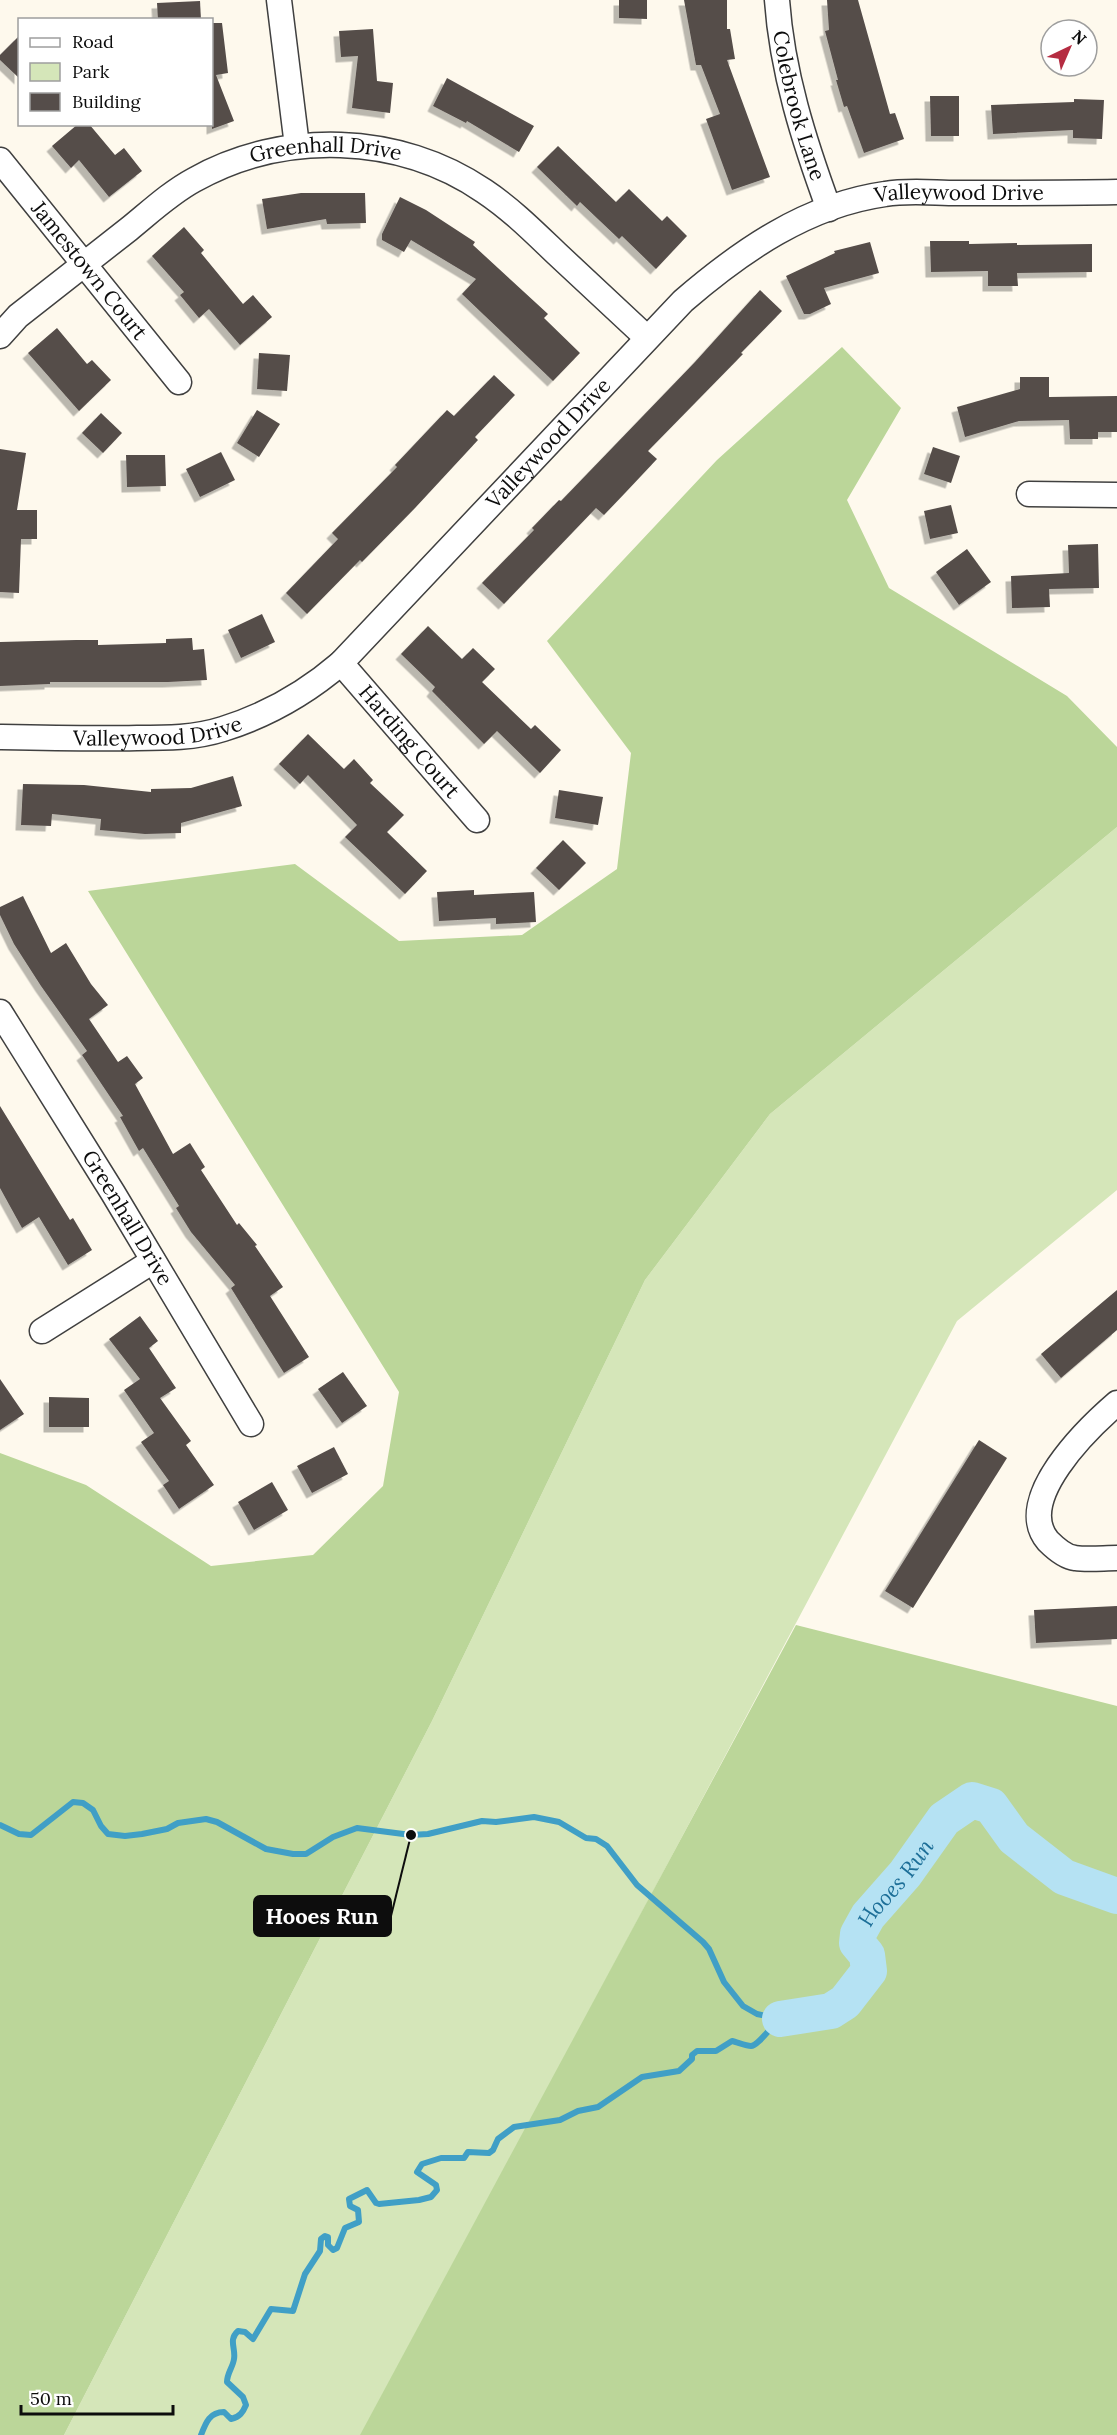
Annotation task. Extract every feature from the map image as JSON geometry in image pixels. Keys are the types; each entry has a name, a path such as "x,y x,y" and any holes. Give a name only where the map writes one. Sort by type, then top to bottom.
{"street":[{"path":"279,0 297,146"},
{"name":"Colebrook Lane","path":"777,0 780,38 795,105 829,209"},
{"name":"Greenhall Drive","path":"0,336 18,316 164,200 194,180 228,164 262,153 297,146 336,144 387,151 423,161 466,181 512,212 646,337"},
{"name":"Jamestown Court","path":"0,160 179,382"},
{"name":"Valleywood Drive","path":"0,737 91,739 184,737 221,730 290,701 341,663 646,337 683,301 723,266 759,242 796,222 829,209 886,193 1117,192"},
{"path":"1029,494 1117,495"},
{"name":"Harding Court","path":"341,663 477,820"},
{"name":"Greenhall Drive","path":"0,1012 251,1424"},
{"path":"42,1331 153,1261"},
{"path":"1117,1403 1090,1427 1069,1452 1051,1479 1038,1509 1040,1524 1046,1538 1057,1549 1076,1559 1117,1558"}],"green space":[{"path":"842,347 901,408 847,500 889,588 1067,696 1117,747 1117,827 770,1114 645,1280 432,1721 64,2435 0,2435 0,1453 86,1485 211,1566 313,1555 383,1486 399,1392 88,891 295,864 399,941 522,935 617,869 631,753 547,641 717,460"},
{"path":"1117,827 1117,1190 957,1321 363,2435 64,2435 432,1721 645,1280 770,1114"},
{"path":"796,1625 1117,1706 1117,2435 360,2435"}],"building":[{"path":"619,0 647,0 647,19 619,18"},
{"path":"684,0 727,0 727,29 730,29 735,59 727,60 770,177 732,190 706,119 720,114 701,65 696,65"},
{"path":"827,0 858,0 890,114 895,113 904,139 864,153 847,106 844,107 836,80 838,80 825,31 829,30"},
{"path":"200,1 201,18 158,18 157,3"},
{"path":"213,23 222,23 228,73 216,75 234,121 212,129"},
{"path":"373,29 377,81 393,83 390,113 352,108 358,56 341,57 339,31"},
{"path":"18,37 18,77 0,60 0,55"},
{"path":"447,78 534,126 519,152 467,121 466,123 433,106"},
{"path":"930,96 959,96 959,136 931,136"},
{"path":"1074,99 1104,100 1102,139 1073,138 1073,130 993,134 991,105 1074,102"},
{"path":"76,126 91,126 115,155 124,148 142,171 109,197 79,160 71,168 52,146"},
{"path":"558,146 616,202 629,189 662,221 667,216 687,236 656,269 622,236 619,239 580,202 577,206 537,167"},
{"path":"301,193 365,193 366,223 327,224 326,219 267,229 262,199"},
{"path":"400,197 426,210 475,242 473,245 548,314 544,318 580,353 553,381 462,294 476,279 411,240 404,252 382,240 382,234"},
{"path":"184,227 204,250 201,253 243,304 253,295 272,317 240,345 209,309 199,318 180,295 184,292 152,256"},
{"path":"930,241 969,241 969,244 1017,243 1017,245 1092,244 1092,272 1017,273 1018,286 988,286 988,271 931,272"},
{"path":"870,242 879,273 824,288 831,304 810,314 804,314 786,276 835,253 834,251"},
{"path":"760,290 782,311 648,451 657,459 625,493 604,515 596,508 504,604 482,583 534,530 532,528 695,362"},
{"path":"57,328 87,364 92,360 111,380 79,411 28,353"},
{"path":"259,353 290,355 287,391 257,389"},
{"path":"494,375 515,395 475,437 478,440 415,508 307,614 286,593 338,539 332,533 397,467 395,465 447,410 454,416"},
{"path":"1020,377 1049,377 1049,397 1117,396 1117,432 1098,432 1098,439 1070,439 1069,420 1019,421 965,437 957,407 1020,389"},
{"path":"257,410 280,424 259,457 237,443"},
{"path":"101,413 122,433 103,453 82,433"},
{"path":"933,447 960,456 951,483 924,474"},
{"path":"0,449 26,453 17,510 37,510 37,539 21,539 19,593 0,592"},
{"path":"221,452 235,480 200,497 186,469"},
{"path":"126,455 165,455 166,486 127,487"},
{"path":"951,505 958,533 930,539 924,511"},
{"path":"1098,544 1099,588 1049,589 1050,607 1012,608 1011,576 1069,573 1068,545"},
{"path":"967,549 991,582 959,605 936,572"},
{"path":"262,614 275,642 241,658 228,630"},
{"path":"428,626 462,659 473,648 495,669 482,682 531,729 535,725 561,750 540,773 497,731 484,744 432,691 435,687 401,654"},
{"path":"192,638 193,650 204,649 207,680 50,682 50,684 0,686 0,642 98,640 98,645 166,643 166,639"},
{"path":"308,734 344,769 354,759 373,780 370,783 404,815 387,832 427,871 405,894 345,837 357,825 308,775 300,784 279,764"},
{"path":"233,776 242,806 181,823 181,833 145,834 100,830 101,819 52,814 51,826 21,825 23,784 84,785 151,792 151,789 191,788"},
{"path":"559,790 603,797 598,825 555,818"},
{"path":"563,840 586,863 559,890 536,868"},
{"path":"474,890 474,895 534,892 536,922 496,924 496,918 439,921 437,892"},
{"path":"23,896 51,953 66,943 91,984 108,1005 89,1019 118,1062 127,1056 143,1078 135,1084 173,1154 190,1143 205,1167 201,1170 237,1225 239,1223 257,1245 255,1246 283,1287 270,1296 309,1357 284,1373 231,1288 235,1285 191,1232 176,1208 179,1206 143,1148 139,1151 120,1117 123,1116 82,1055 87,1051 14,944 0,915 0,907"},
{"path":"0,1106 70,1220 73,1218 92,1250 68,1265 39,1217 22,1228 0,1188"},
{"path":"1117,1290 1117,1330 1061,1378 1041,1354"},
{"path":"140,1316 158,1341 149,1348 176,1388 160,1398 191,1441 186,1445 214,1485 179,1509 163,1485 169,1481 141,1442 154,1433 124,1390 140,1379 109,1339"},
{"path":"343,1372 367,1406 342,1423 318,1389"},
{"path":"0,1379 24,1414 0,1430"},
{"path":"49,1397 89,1398 89,1427 49,1427"},
{"path":"979,1440 1007,1458 913,1608 885,1591"},
{"path":"334,1447 348,1474 312,1493 297,1466"},
{"path":"272,1482 288,1510 254,1530 238,1502"},
{"path":"1117,1606 1117,1639 1036,1643 1034,1610"}],"waterway":[{"name":"Hooes Run","path":"780,2019 831,2011 845,2002 869,1971 867,1955 857,1943 858,1934 868,1916 905,1874 944,1819 972,1800 991,1806 1014,1838 1064,1877 1117,1896"},
{"name":"Hooes Run","path":"0,1825 19,1834 31,1835 73,1802 83,1803 93,1810 108,1834 125,1836 142,1834 167,1829 178,1823 206,1819 217,1822 266,1849 306,1854 333,1837 357,1828 411,1835 428,1834 482,1821 496,1822 534,1817 559,1822 586,1838 596,1839 607,1846 637,1885 709,1949 724,1982 743,2006 757,2014 780,2019"},
{"path":"201,2435 212,2416 224,2412 231,2419 241,2414 246,2405 243,2397 227,2382 234,2359 233,2338 235,2334 238,2331 245,2332 253,2339 271,2309 293,2311 305,2274 320,2251 321,2239 328,2237 328,2245 333,2250 337,2248 345,2228 359,2222 358,2210 350,2206 349,2199 367,2190 379,2204 431,2197 437,2190 436,2185 417,2172 422,2164 441,2158 464,2158 468,2152 489,2153 498,2139 514,2127 560,2120 578,2111 598,2107 642,2077 679,2071 697,2051 716,2051 732,2041 749,2046 754,2045 780,2019"}],"place":[{"name":"Hooes Run","path":"411,1835"}]}
